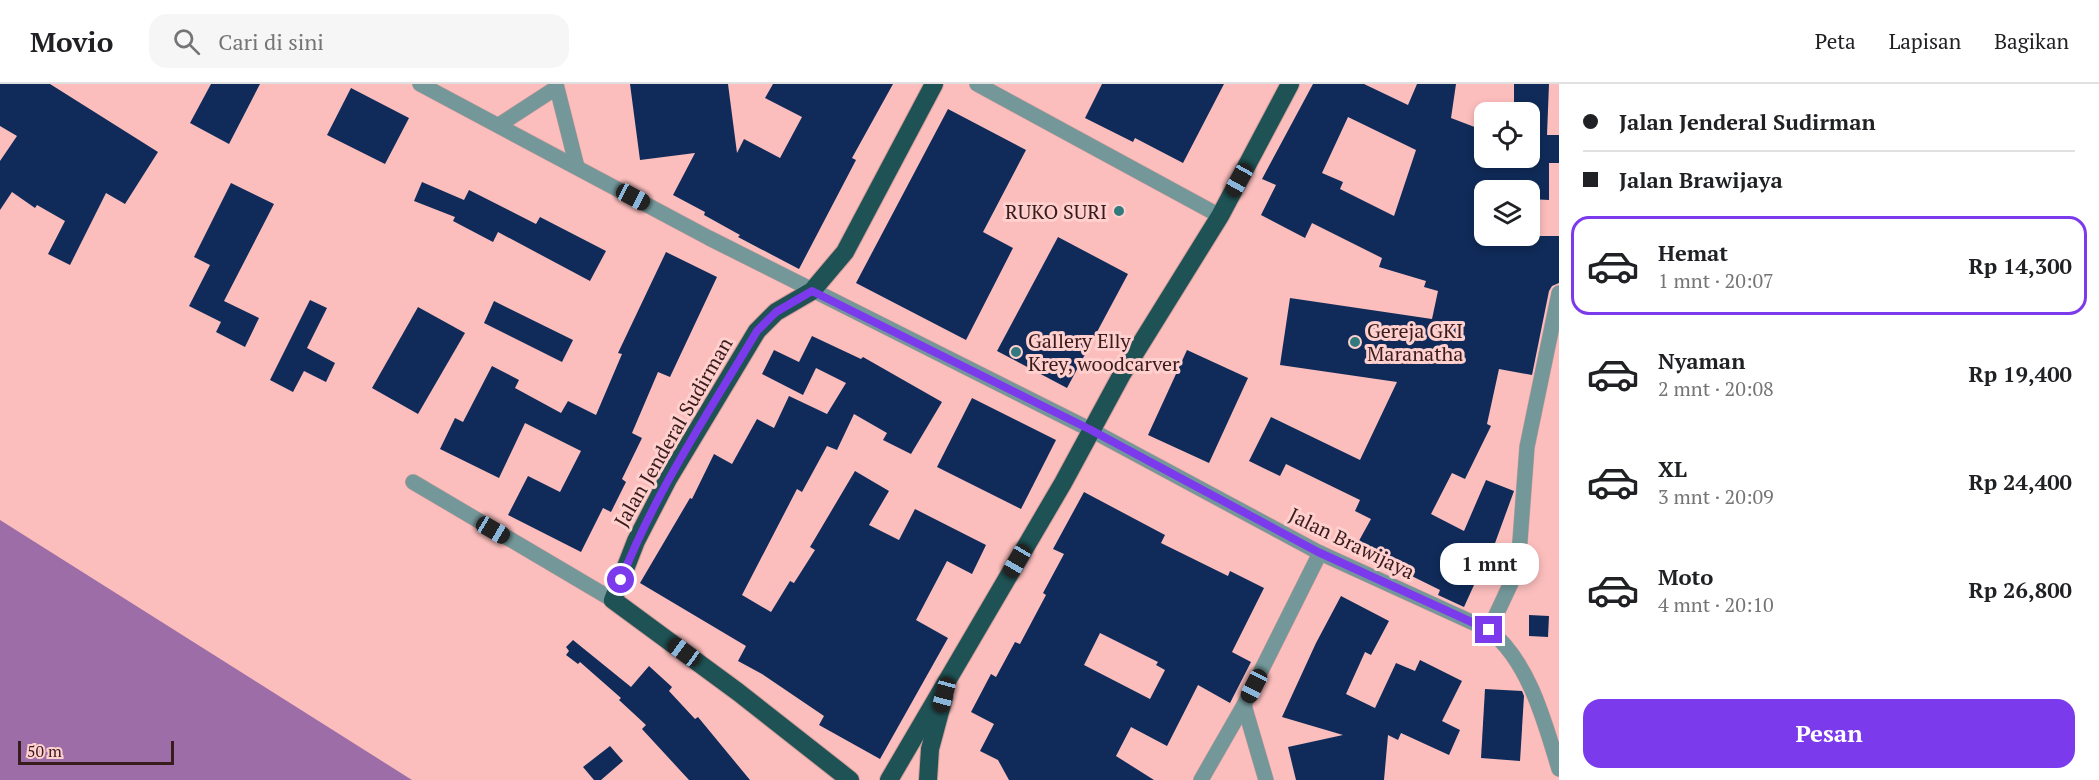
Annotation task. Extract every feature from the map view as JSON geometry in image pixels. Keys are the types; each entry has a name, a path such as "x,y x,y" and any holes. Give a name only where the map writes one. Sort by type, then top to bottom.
{"highway":[{"name":"Jalan Jenderal Sudirman","path":"613,600 636,541 668,479 757,331 776,312 812,291 845,252 934,84"},
{"path":"889,780 1140,344 1220,216 1290,84"},
{"path":"613,600 738,692 850,780"},
{"path":"928,780 930,749 949,677"}],"street":[{"name":"Jalan Brawijaya","path":"420,84 812,291 1091,430 1320,553 1489,630 1506,645 1525,678 1535,699 1559,770"},
{"path":"977,84 1220,216"},
{"path":"499,125 556,86 576,167"},
{"path":"1489,630 1517,572 1527,447 1559,293"},
{"path":"413,482 613,600"},
{"path":"1201,780 1244,705 1320,553"},
{"path":"1244,705 1266,780"}],"shaded area":[{"path":"0,520 412,780 0,780"}],"building":[{"path":"0,84 50,84 158,152 125,204 106,193 70,265 48,254 65,221 37,205 35,208 12,192 0,210 0,161 17,136 0,126"},
{"path":"211,84 260,84 229,144 190,123"},
{"path":"630,84 728,84 737,153 744,139 780,158 802,117 765,98 773,84 893,84 852,158 856,160 799,269 738,237 740,235 704,215 705,212 673,195 695,153 640,160"},
{"path":"1102,84 1224,84 1183,163 1135,138 1133,142 1085,118"},
{"path":"1313,84 1364,84 1408,105 1417,84 1456,84 1451,118 1474,127 1474,168 1540,168 1540,102 1514,102 1514,84 1549,84 1547,135 1559,135 1559,163 1549,163 1549,200 1540,200 1540,180 1474,180 1474,246 1540,246 1540,236 1559,236 1559,283 1552,286 1549,291 1532,375 1499,369 1487,424 1491,426 1465,479 1452,473 1431,514 1464,531 1486,480 1514,491 1483,576 1479,574 1464,607 1438,595 1440,590 1355,548 1371,519 1355,511 1360,500 1286,464 1280,476 1249,461 1271,417 1360,460 1397,382 1280,365 1290,298 1432,319 1438,291 1424,287 1426,281 1379,267 1382,258 1312,223 1305,238 1261,215 1276,185 1262,179","holes":["1348,117 1416,150 1394,216 1340,189 1343,182 1322,173"]},
{"path":"351,88 409,118 385,164 327,135"},
{"path":"948,109 1026,150 983,232 1013,248 966,340 856,283"},
{"path":"422,182 464,200 469,190 536,224 540,217 606,251 590,281 498,232 493,242 453,221 455,217 414,201"},
{"path":"231,183 274,204 224,301 259,318 245,347 216,332 221,322 189,306 210,265 194,257"},
{"path":"1058,237 1128,274 1067,388 997,351"},
{"path":"666,252 717,277 670,377 658,372 632,433 642,438 622,479 626,482 611,512 603,508 581,552 508,515 528,476 560,492 581,451 525,423 499,478 440,449 455,418 463,422 492,366 519,380 515,388 561,413 568,401 596,415 622,354 618,353"},
{"path":"310,300 327,308 307,348 335,363 326,382 304,371 293,392 270,380"},
{"path":"494,301 573,340 562,362 484,323"},
{"path":"418,307 465,333 418,414 372,388"},
{"path":"812,336 861,359 863,357 942,402 911,454 883,440 887,433 854,414 837,450 827,446 802,492 797,489 742,595 771,612 790,581 794,583 815,550 810,547 855,471 889,491 869,525 899,540 915,509 986,545 972,574 947,561 916,620 948,638 880,759 819,725 824,716 762,674 738,661 746,646 640,583 690,498 692,499 714,454 732,464 757,419 774,428 789,396 827,414 846,383 816,368 803,395 762,374 774,350 799,362"},
{"path":"1187,350 1248,378 1209,463 1148,435"},
{"path":"972,398 1056,440 1021,509 937,467"},
{"path":"1084,492 1165,535 1161,543 1228,576 1230,571 1264,588 1232,652 1251,662 1230,703 1198,685 1167,746 1131,727 1116,756 1154,780 1009,780 998,760 980,751 994,724 971,712 991,674 996,677 1015,642 1020,644 1046,595 1043,593 1064,554 1053,549","holes":["1100,633 1158,662 1156,665 1165,670 1150,699 1084,665"]},
{"path":"1341,596 1389,621 1371,655 1365,652 1346,694 1375,708 1396,663 1415,671 1420,660 1462,681 1442,721 1460,730 1449,755 1401,733 1398,740 1388,735 1384,780 1296,780 1288,747 1343,735 1282,717 1316,643"},
{"path":"1529,615 1549,616 1548,637 1529,636"},
{"path":"573,640 631,687 649,666 672,687 669,691 695,719 698,717 750,780 689,780 642,729 646,725 619,700 621,698 580,662 578,664 566,655 569,651 566,647"},
{"path":"1485,689 1522,691 1524,696 1520,761 1481,758"},
{"path":"610,746 623,761 601,780 594,780 583,767"}],"place":[{"name":"RUKO SURI","path":"1119,211"},
{"name":"Gereja GKI Maranatha","path":"1355,342"},
{"name":"Gallery Elly Krey, woodcarver","path":"1016,352"}],"route":[{"path":"621,580 636,541 668,479 757,331 776,312 812,291 1091,430 1318,552 1489,630"}]}
